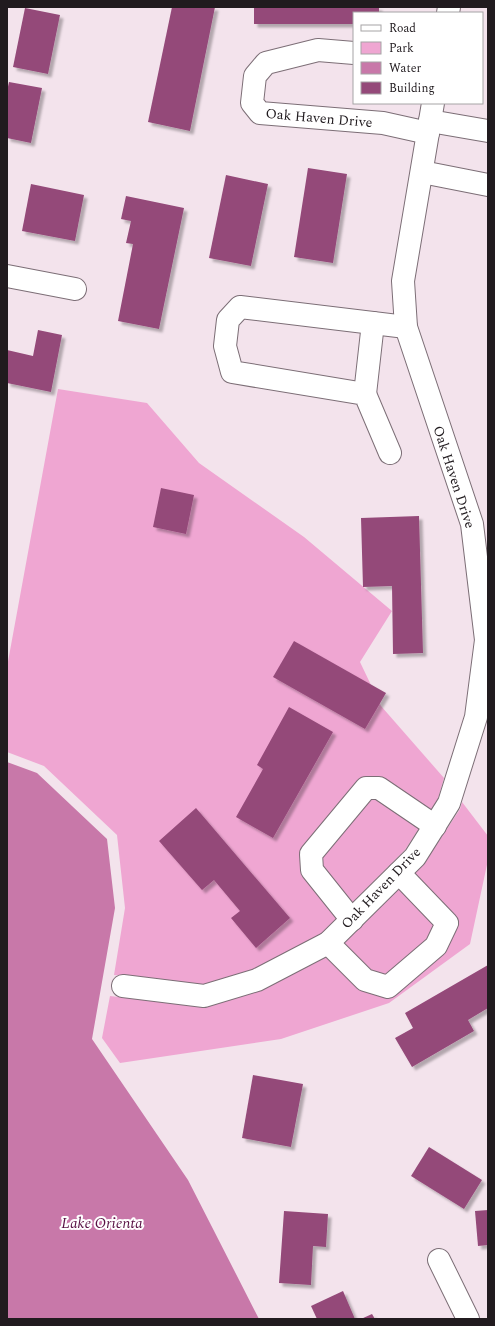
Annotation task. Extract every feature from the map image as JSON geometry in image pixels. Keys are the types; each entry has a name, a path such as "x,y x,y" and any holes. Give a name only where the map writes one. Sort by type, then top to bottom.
{"street":[{"name":"Oak Haven Drive","path":"123,986 204,996 257,980 328,943 415,857 449,803 476,718 486,640 472,524 406,327 404,281 430,119 383,124 260,113 252,103 255,76 266,63 318,50 353,53"},
{"path":"430,119 488,131"},
{"path":"422,172 488,185"},
{"path":"7,276 75,289"},
{"path":"365,394 232,372 225,346 228,320 240,306 406,327"},
{"path":"373,323 365,394 390,453"},
{"path":"352,920 312,870 311,854 366,788 379,788 435,826"},
{"path":"328,943 365,980 388,987 436,946 447,923 399,873"},
{"path":"439,1260 468,1319"}],"green space":[{"path":"58,389 147,403 199,463 304,537 392,611 360,662 381,706 444,778 438,799 405,850 320,935 252,970 203,985 114,975 125,908 117,835 44,766 7,752 7,667"},
{"path":"462,802 488,836 488,860 470,944 389,1003 281,1039 120,1063 102,1038 110,996 203,1007 209,1006 264,989 334,953 424,864 460,809"}],"water":[{"name":"Lake Orienta","path":"7,762 37,773 107,839 115,908 92,1039 188,1180 259,1319 7,1319"}],"building":[{"path":"172,7 215,7 190,131 148,122"},
{"path":"254,7 379,7 379,12 353,12 353,24 254,24"},
{"path":"25,8 60,15 48,74 13,67"},
{"path":"9,82 42,88 31,143 7,138 7,91"},
{"path":"308,168 347,174 333,263 294,257"},
{"path":"226,175 268,184 251,266 209,258"},
{"path":"31,184 84,195 75,241 22,231"},
{"path":"126,196 184,208 159,329 118,321 133,244 126,243 131,221 121,219"},
{"path":"38,330 62,335 51,392 7,383 7,350 33,356"},
{"path":"161,488 194,495 186,534 153,527"},
{"path":"419,516 423,653 393,654 392,586 363,587 361,518"},
{"path":"294,641 386,693 365,729 273,677"},
{"path":"289,707 333,732 273,838 236,817 263,769 257,765"},
{"path":"196,808 290,918 256,948 231,918 240,911 214,880 202,890 159,841"},
{"path":"488,965 488,1008 468,1020 474,1031 412,1067 395,1038 413,1028 405,1013"},
{"path":"253,1075 303,1084 291,1147 242,1138"},
{"path":"429,1147 482,1180 464,1209 411,1176"},
{"path":"488,1210 488,1245 478,1246 475,1211"},
{"path":"284,1211 328,1214 326,1247 313,1246 311,1285 279,1283"},
{"path":"343,1291 355,1319 317,1319 311,1306"},
{"path":"372,1314 375,1319 361,1319"}]}
